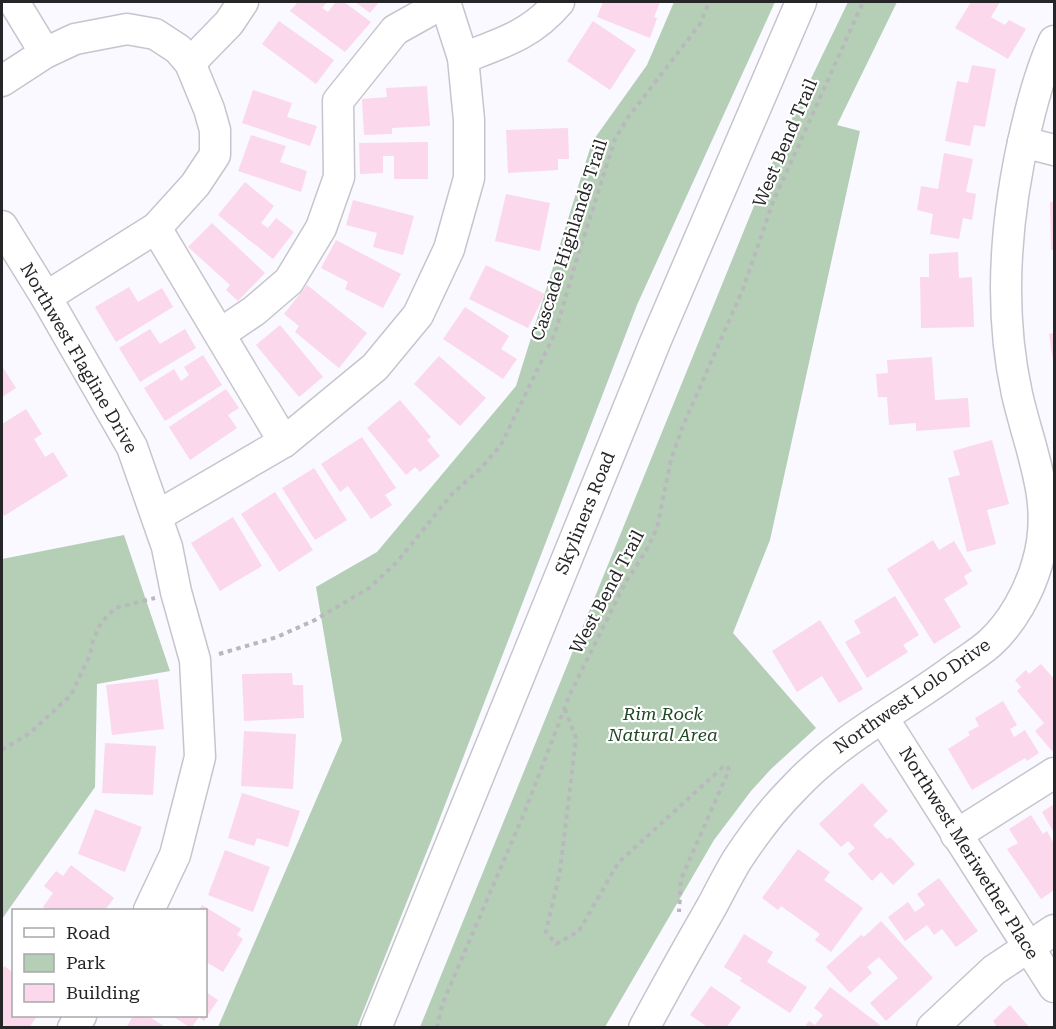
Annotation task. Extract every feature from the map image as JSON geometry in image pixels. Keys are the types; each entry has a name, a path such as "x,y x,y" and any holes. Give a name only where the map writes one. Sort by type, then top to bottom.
{"street":[{"path":"14,2 45,53"},
{"path":"190,63 229,23 243,2"},
{"path":"157,516 284,442 375,367 418,315 448,249 469,178 470,120 463,58 445,2 394,30 338,101 339,177 321,228 289,280 254,311 220,334"},
{"path":"463,58 520,36 546,18 559,2"},
{"name":"Skyliners Road","path":"376,1028 656,340 801,2"},
{"path":"2,81 45,53 75,39 127,29 155,34 178,49 190,63 215,130 215,155 195,185 156,228 46,297"},
{"name":"Northwest Lolo Drive","path":"644,1028 736,862 762,825 794,788 844,743 990,644 1020,604 1037,565 1044,531 1044,502 1037,465 1017,393 1009,331 1007,273 1009,215 1023,142 1039,79 1054,41"},
{"path":"1023,142 1054,150"},
{"name":"Northwest Flagline Drive","path":"2,226 46,297 132,447 167,547 176,592 195,660 200,757 175,855 149,909"},
{"path":"156,228 284,442"},
{"name":"Northwest Meriwether Place","path":"883,718 1054,987"},
{"path":"956,835 1054,773"},
{"path":"932,1028 980,982 1054,930"}],"path":[{"name":"Cascade Highlands Trail","path":"195,660 277,637 315,620 369,588 398,561 452,494 481,468 501,445 555,333 615,139 629,116 700,24 709,2"},
{"name":"West Bend Trail","path":"436,1028 442,1005 525,811 564,708 598,635 657,528 671,460 682,428 743,289 773,202 863,2"},
{"path":"2,750 30,733 71,695 90,655 93,640 101,623 115,608 176,592"},
{"path":"564,708 576,738 560,872 546,933 556,944 579,931 618,863 724,766 727,766 729,770 681,879 678,923"}],"green space":[{"path":"674,2 775,2 637,305 357,1027 218,1027 342,740 316,587 377,552 516,386 592,142 647,65"},
{"name":"Rim Rock Natural Area","path":"848,2 897,2 837,125 860,131 770,540 733,633 816,728 771,769 751,791 714,840 605,1027 420,1027 758,196 793,116"},
{"path":"124,535 170,671 97,684 95,787 2,919 2,559"}],"building":[{"path":"298,2 327,2 322,8 328,12 336,2 344,2 371,22 345,52 290,11"},
{"path":"355,2 379,2 370,13"},
{"path":"603,2 660,2 650,38 597,17"},
{"path":"971,2 1000,2 991,17 1005,25 1009,20 1026,29 1008,59 955,28"},
{"path":"279,21 334,60 316,84 262,44"},
{"path":"593,21 636,50 610,90 567,61"},
{"path":"972,65 996,69 985,127 974,125 970,146 945,141 957,81 968,83"},
{"path":"427,86 430,126 392,128 392,134 364,135 362,99 387,97 386,88"},
{"path":"253,90 292,103 287,117 317,126 310,146 242,123"},
{"path":"568,128 569,159 558,159 558,170 508,173 506,130"},
{"path":"251,135 286,146 280,162 307,171 301,192 238,171"},
{"path":"428,142 428,179 394,179 394,156 383,156 383,173 360,174 359,143"},
{"path":"944,153 973,159 966,192 976,194 972,220 963,218 959,239 930,234 933,214 917,210 921,186 938,189"},
{"path":"245,182 274,206 261,223 268,228 276,218 294,232 273,259 218,215"},
{"path":"506,194 550,203 540,251 495,241"},
{"path":"353,200 414,216 403,255 373,247 377,233 346,225"},
{"path":"1050,202 1054,202 1054,250 1051,250"},
{"path":"212,223 265,273 238,301 226,290 230,285 188,247"},
{"path":"336,240 401,274 383,308 345,289 348,282 321,268"},
{"path":"958,252 959,278 972,277 974,327 921,328 920,277 929,277 929,254"},
{"path":"486,265 545,294 528,328 469,299"},
{"path":"307,285 367,333 339,368 295,332 299,326 284,314"},
{"path":"129,287 138,302 162,288 173,307 116,342 95,307"},
{"path":"465,307 509,336 501,349 517,359 503,379 443,339"},
{"path":"280,325 323,377 299,397 256,345"},
{"path":"150,329 160,344 185,329 196,348 140,382 119,348"},
{"path":"1054,333 1054,360 1053,360 1049,334"},
{"path":"203,355 222,385 165,421 144,388 174,369 181,381 189,375 184,367"},
{"path":"439,356 486,398 460,426 414,384"},
{"path":"932,357 935,400 968,398 970,427 916,431 916,423 889,425 887,397 878,397 876,374 888,373 887,360"},
{"path":"2,366 16,388 2,397"},
{"path":"226,389 239,408 228,415 237,428 190,460 169,427"},
{"path":"400,400 431,437 427,440 440,456 420,472 415,467 406,475 367,428"},
{"path":"26,409 42,434 34,439 45,457 53,452 68,476 4,516 2,512 2,424"},
{"path":"362,437 396,488 385,495 392,505 371,519 348,486 340,492 321,464"},
{"path":"992,440 1009,504 987,510 996,544 967,552 948,478 960,475 953,451"},
{"path":"314,468 347,520 315,540 282,488"},
{"path":"275,492 313,550 279,572 241,514"},
{"path":"233,517 262,566 220,591 191,543"},
{"path":"933,540 939,550 954,541 972,571 964,576 968,584 944,599 961,627 934,644 887,569"},
{"path":"895,596 919,635 903,645 908,652 867,678 845,642 861,633 854,621"},
{"path":"820,620 863,689 839,703 822,676 797,692 772,651"},
{"path":"1041,664 1054,679 1054,749 1052,751 1035,731 1044,723 1017,691 1021,687 1015,680 1026,670 1029,674"},
{"path":"292,673 293,685 303,685 304,718 244,721 242,674"},
{"path":"158,679 164,729 112,735 106,685"},
{"path":"1003,701 1017,725 1010,729 1014,737 1025,730 1039,753 1027,761 1025,758 972,790 948,749 970,735 968,732 979,726 975,718"},
{"path":"244,731 296,734 293,789 241,786"},
{"path":"105,743 156,746 153,795 102,793"},
{"path":"862,783 888,811 873,825 887,839 890,837 915,864 893,885 881,872 872,881 848,854 855,848 848,841 841,847 819,824"},
{"path":"242,793 300,811 288,847 257,838 254,846 228,838"},
{"path":"1054,804 1054,833 1042,812"},
{"path":"95,809 142,827 125,872 78,854"},
{"path":"1031,815 1043,834 1047,831 1054,844 1054,890 1041,899 1007,849 1018,843 1009,829"},
{"path":"798,849 830,872 824,880 863,908 831,952 815,940 820,934 781,906 778,910 762,898"},
{"path":"225,850 270,867 253,912 208,895"},
{"path":"71,865 114,898 106,909 46,909 43,907 53,893 44,886 56,871 63,876"},
{"path":"939,878 978,931 956,947 942,929 934,935 927,925 905,941 888,917 908,902 915,912 925,905 917,894"},
{"path":"202,905 241,929 237,935 243,939 223,972 207,963 207,909 200,909"},
{"path":"881,921 933,978 886,1021 870,1003 898,978 879,957 867,967 872,973 850,993 826,967 861,935 864,937"},
{"path":"744,934 773,952 767,962 807,987 790,1013 740,981 742,978 724,967"},
{"path":"4,966 12,972 12,1017 36,1017 29,1028 7,1028 2,1024 2,970"},
{"path":"711,986 741,1007 726,1028 709,1028 690,1015"},
{"path":"830,987 880,1025 878,1028 804,1028 809,1021 815,1025 823,1015 814,1008"},
{"path":"207,993 218,1000 207,1016"},
{"path":"1010,1005 1030,1028 993,1028 996,1025 993,1021"},
{"path":"132,1017 150,1017 167,1028 126,1028"},
{"path":"174,1017 199,1017 191,1028"}]}
